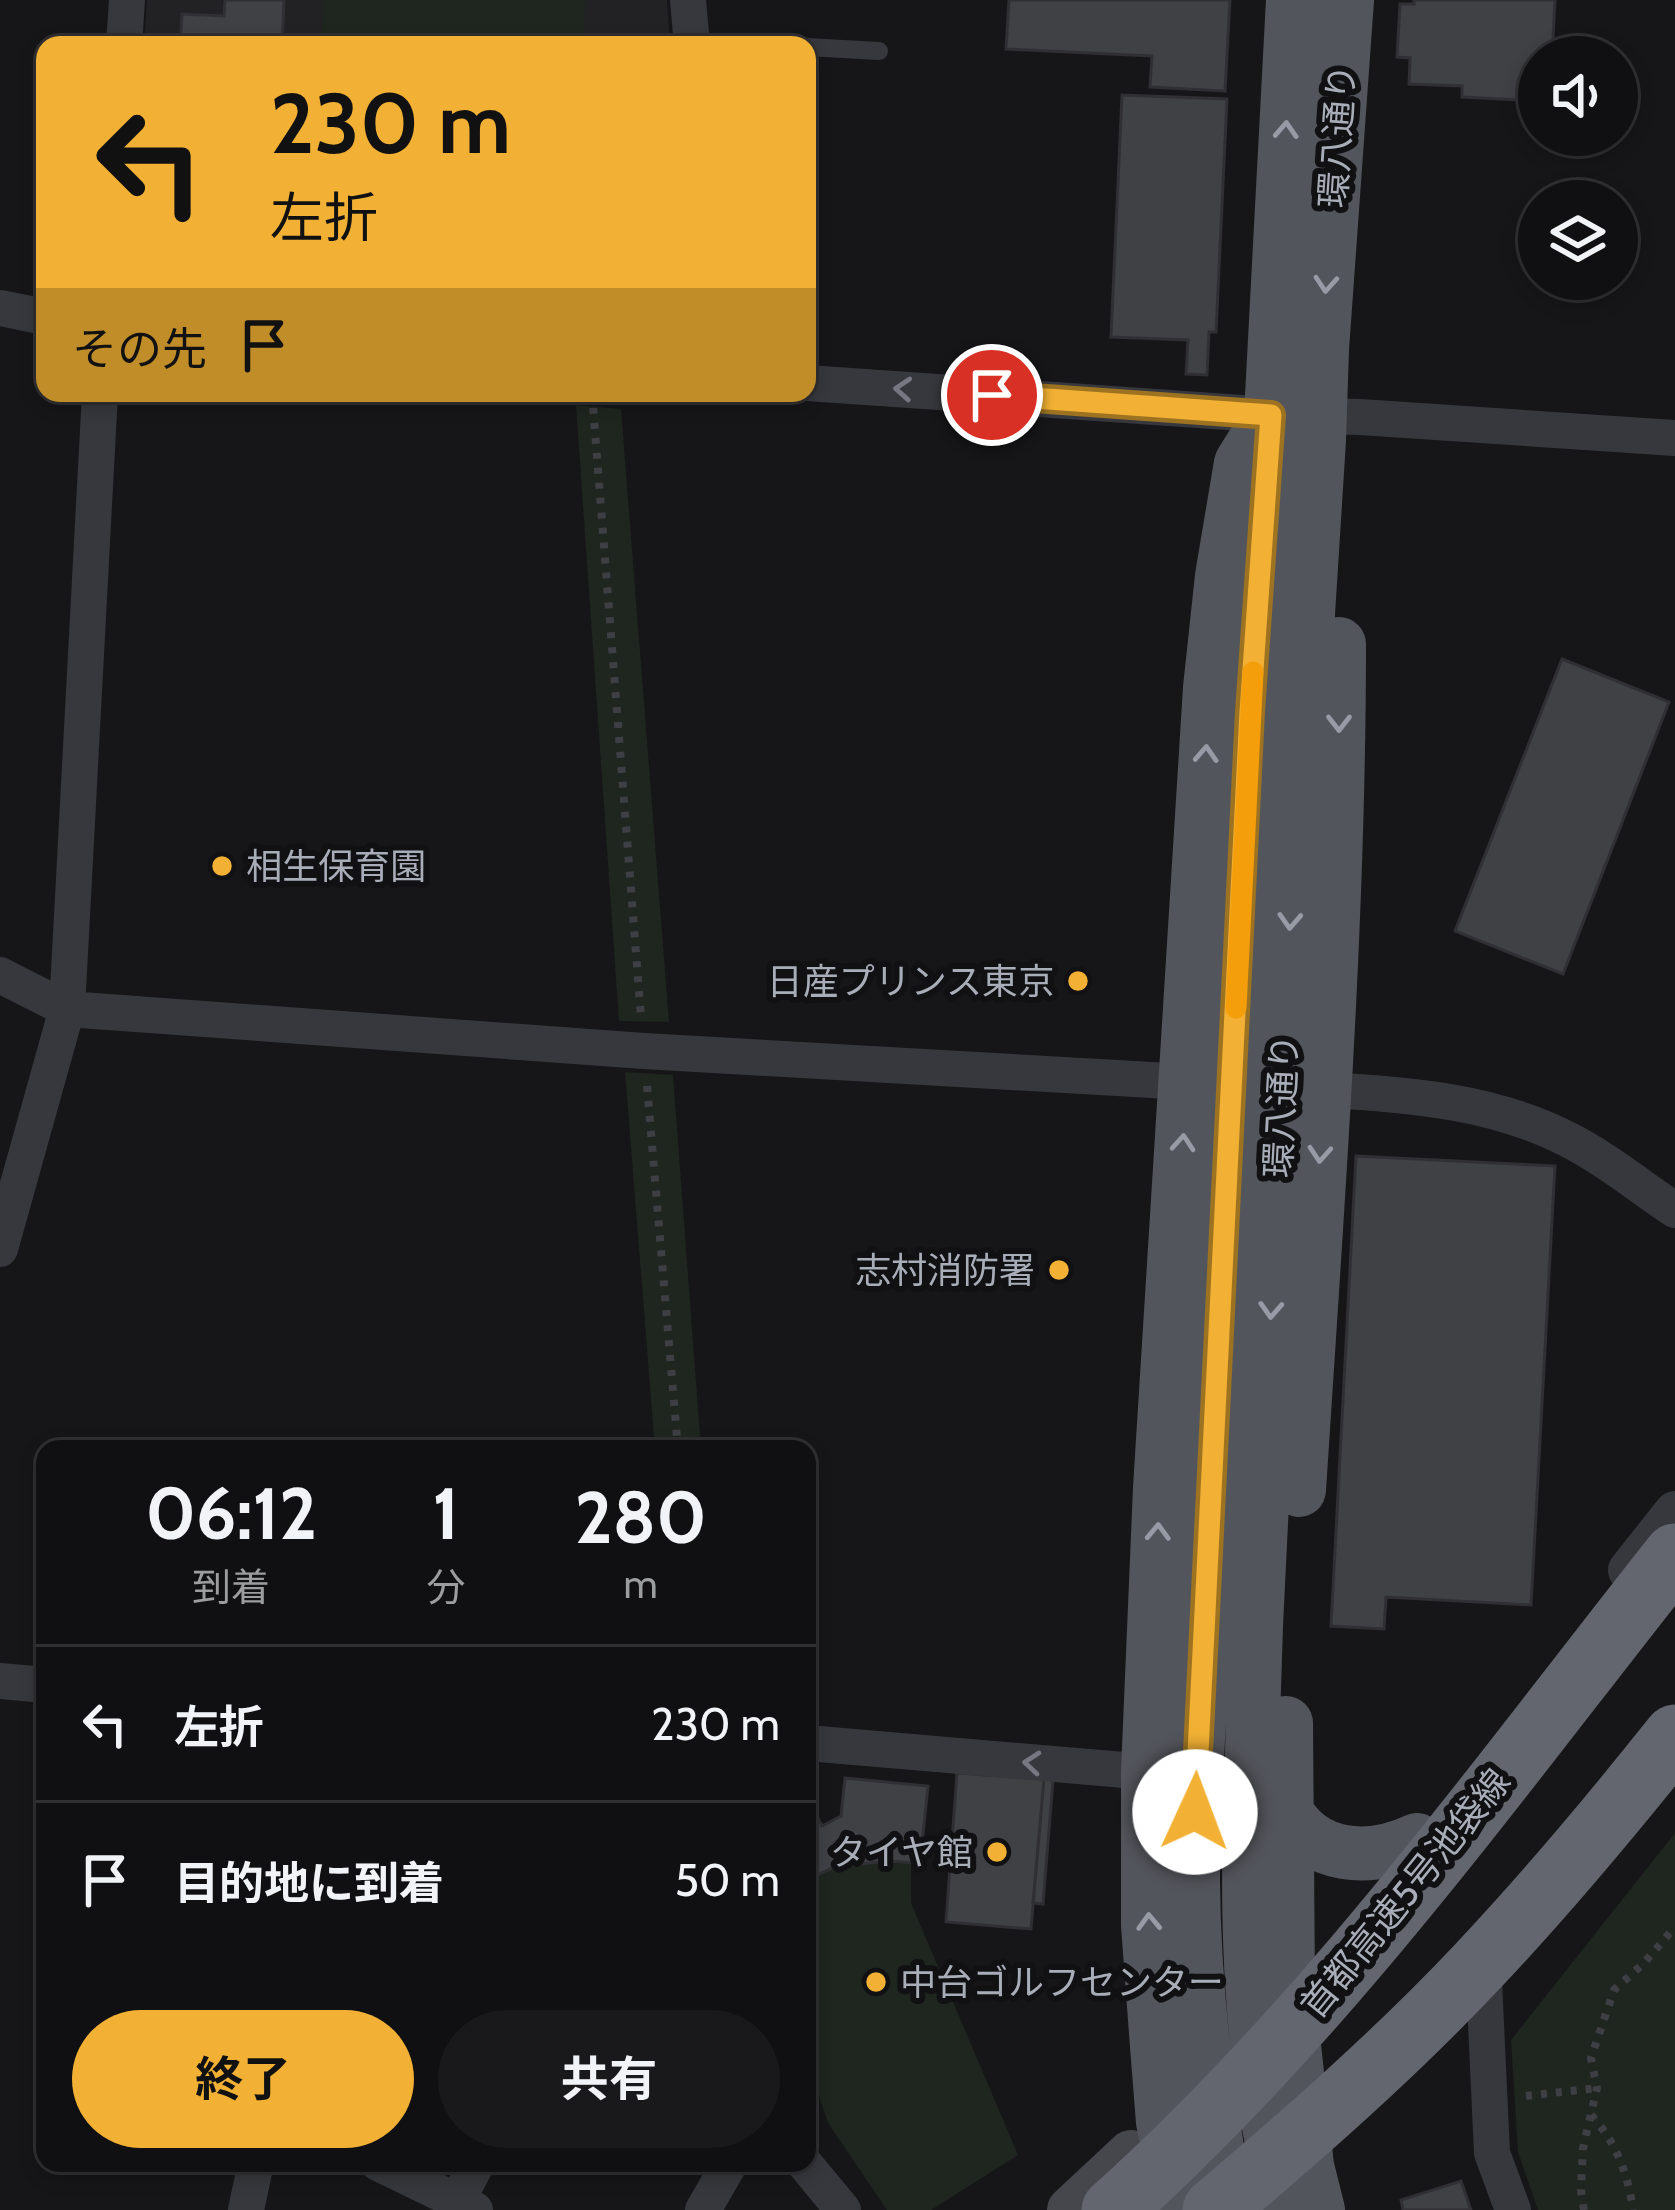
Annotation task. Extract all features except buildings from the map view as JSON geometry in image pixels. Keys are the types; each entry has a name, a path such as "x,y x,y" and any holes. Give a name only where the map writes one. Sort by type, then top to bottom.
{"highway":[{"name":"首都高速5号池袋線","path":"1113,2210 1233,2096 1295,2029 1444,1850 1675,1555"},
{"path":"1214,2210 1299,2139 1476,1969 1675,1738"}],"main road":[{"name":"環八通り","path":"1294,0 1303,423 1296,804 1247,1880 1252,1997 1263,2089 1304,2196"},
{"name":"環八通り","path":"1228,2210 1204,2060 1193,1879 1250,712 1303,423 1347,0"},
{"path":"1182,2210 1163,2122 1148,1925 1148,1772 1160,1488 1210,688 1241,463 1303,423 1330,475 1339,636 1339,799 1287,1682 1288,1990 1304,2196 1256,2210"},
{"path":"1285,1809 1301,1833 1336,1850 1380,1854 1417,1840"},
{"path":"1071,2210 1222,2066 1288,1990"}],"street":[{"path":"125,36 127,0"},
{"path":"688,0 691,36"},
{"path":"0,308 36,315"},
{"path":"816,383 1303,423 1675,438"},
{"path":"0,1249 67,1009 100,402"},
{"path":"0,975 67,1009 644,1051 1186,1082"},
{"path":"1324,1090 1416,1096 1510,1116 1568,1139 1675,1210"},
{"path":"1288,1990 1417,1840 1675,1512"},
{"path":"0,1682 36,1684"},
{"path":"1304,2196 1383,2094 1484,1981 1675,1738"},
{"path":"816,1744 1148,1772"},
{"path":"1484,1981 1492,2153 1513,2210"},
{"path":"246,2210 254,2172"},
{"path":"396,2172 466,2206 475,2172"},
{"path":"703,2210 725,2172"},
{"path":"789,2172 813,2210"},
{"path":"811,2172 843,2210"}],"lane":[{"path":"816,48 879,51"}],"path":[{"path":"593,402 677,1440"},
{"path":"1584,2210 1583,2148 1597,2088 1592,2058 1614,1990 1675,1927"},
{"path":"1507,2098 1597,2088"},
{"path":"1590,2114 1610,2136 1630,2188 1633,2210"}],"shaded area":[{"path":"147,0 667,0 669,36 145,36"},
{"path":"324,0 585,0 584,36 322,36"},
{"path":"576,405 621,409 669,1022 619,1021"},
{"path":"625,1072 673,1075 700,1440 654,1440"},
{"path":"1675,1833 1675,2210 1538,2210 1518,2152 1511,2040"},
{"name":"中台ゴルフセンター","path":"911,1862 911,1903 1018,2155 931,2210 887,2210 828,2123 816,2088 816,1876 834,1867"}],"slow traffic":[{"path":"1236,1008 1253,672"}],"place":[{"name":"相生保育園","path":"222,866"},
{"name":"日産プリンス東京","path":"1078,981"},
{"name":"志村消防署","path":"1059,1270"},
{"name":"タイヤ館","path":"997,1852"},
{"name":"中台ゴルフセンター","path":"876,1982"}],"route":[{"path":"992,395 1271,415 1250,712 1195,1812"}]}
